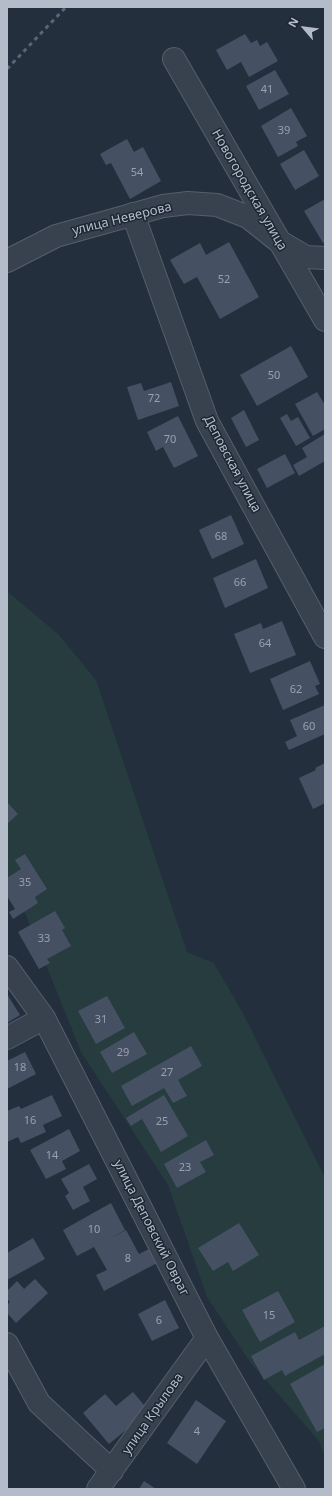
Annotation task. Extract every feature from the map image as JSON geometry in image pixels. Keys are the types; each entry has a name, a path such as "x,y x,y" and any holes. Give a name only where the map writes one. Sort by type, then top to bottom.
{"street":[{"name":"Новогородская улица","path":"174,59 325,320"},
{"name":"улица Неверова","path":"7,261 56,236 163,206 188,203 218,205 248,217 278,240 306,257 325,258"},
{"name":"Деповская улица","path":"132,214 207,421 325,637"},
{"name":"улица Деповский Овраг","path":"7,967 44,1018 207,1338 294,1489"},
{"path":"7,1038 44,1018"},
{"name":"улица Крылова","path":"98,1489 207,1338"},
{"path":"7,1344 39,1403 112,1471"}],"green space":[{"path":"7,591 58,634 96,680 187,952 214,963 244,1015 325,1178 325,1456 319,1441 250,1362 207,1297 168,1185 81,1052 26,915 7,885"}],"building":[{"path":"245,34 251,43 257,40 260,46 267,42 278,61 249,77 241,62 227,70 216,50"},
{"path":"275,70 289,94 259,110 246,86"},
{"path":"291,108 307,136 296,142 298,146 278,157 261,126"},
{"path":"127,139 134,152 143,147 161,181 130,199 111,163 106,165 100,154"},
{"path":"304,150 319,176 295,190 280,164"},
{"path":"325,199 325,242 323,243 304,211"},
{"path":"229,242 259,297 220,319 197,277 184,284 170,260 200,243 206,255"},
{"path":"291,346 308,377 257,406 240,375"},
{"path":"171,382 179,406 138,420 127,387 141,383 144,391"},
{"path":"317,392 325,405 325,429 313,436 295,404"},
{"path":"244,410 259,440 246,447 231,418"},
{"path":"287,414 291,421 298,417 310,438 296,446 280,418"},
{"path":"178,416 198,456 174,468 163,447 156,451 147,432"},
{"path":"325,434 325,461 299,476 293,465 307,457 302,448"},
{"path":"285,454 295,473 267,488 257,469"},
{"path":"231,515 244,544 212,559 199,530"},
{"path":"256,559 268,588 225,608 213,578"},
{"path":"282,621 296,655 250,673 234,634 261,623 263,629"},
{"path":"310,661 320,684 315,686 319,694 283,710 270,679"},
{"path":"325,705 325,734 289,750 285,742 297,736 290,720"},
{"path":"325,763 325,803 313,809 299,778 316,770 315,768"},
{"path":"7,802 18,814 7,824"},
{"path":"25,854 47,889 35,897 38,903 13,919 9,912 15,909 7,896 7,878 21,869 15,860"},
{"path":"55,911 65,928 62,930 71,946 47,959 50,963 39,969 18,932"},
{"path":"7,994 20,1015 7,1023"},
{"path":"107,996 125,1028 96,1044 78,1011"},
{"path":"134,1032 147,1054 112,1073 100,1052"},
{"path":"191,1046 202,1066 178,1080 187,1096 173,1103 164,1088 132,1106 121,1086"},
{"path":"25,1052 36,1074 7,1089 7,1061"},
{"path":"52,1095 62,1116 43,1125 46,1132 21,1143 18,1137 7,1142 7,1111 19,1106 21,1109"},
{"path":"164,1095 188,1136 161,1152 142,1119 131,1126 126,1118"},
{"path":"69,1129 80,1151 62,1161 66,1169 46,1179 30,1150"},
{"path":"206,1140 214,1155 200,1162 206,1172 177,1188 164,1164"},
{"path":"89,1164 97,1179 83,1187 90,1201 73,1210 65,1196 69,1193 61,1179"},
{"path":"111,1203 125,1230 108,1240 126,1230 139,1254 149,1249 157,1263 104,1291 96,1275 107,1270 94,1247 77,1256 63,1230"},
{"path":"239,1223 259,1255 233,1271 228,1262 213,1271 198,1248"},
{"path":"33,1238 45,1259 7,1280 7,1253"},
{"path":"35,1279 48,1293 16,1323 7,1313 7,1305 10,1302 7,1299 7,1291 17,1281 24,1289"},
{"path":"278,1291 295,1322 260,1342 242,1310"},
{"path":"165,1300 179,1328 152,1341 138,1314"},
{"path":"325,1326 325,1354 285,1376 282,1370 264,1380 251,1356 295,1332 299,1340"},
{"path":"325,1364 325,1428 317,1432 290,1384"},
{"path":"133,1392 149,1411 109,1444 83,1413 105,1394 116,1406"},
{"path":"196,1400 226,1421 197,1464 167,1443"},
{"path":"144,1481 156,1489 139,1489"}],"railway":[{"path":"7,69 66,7"}]}
